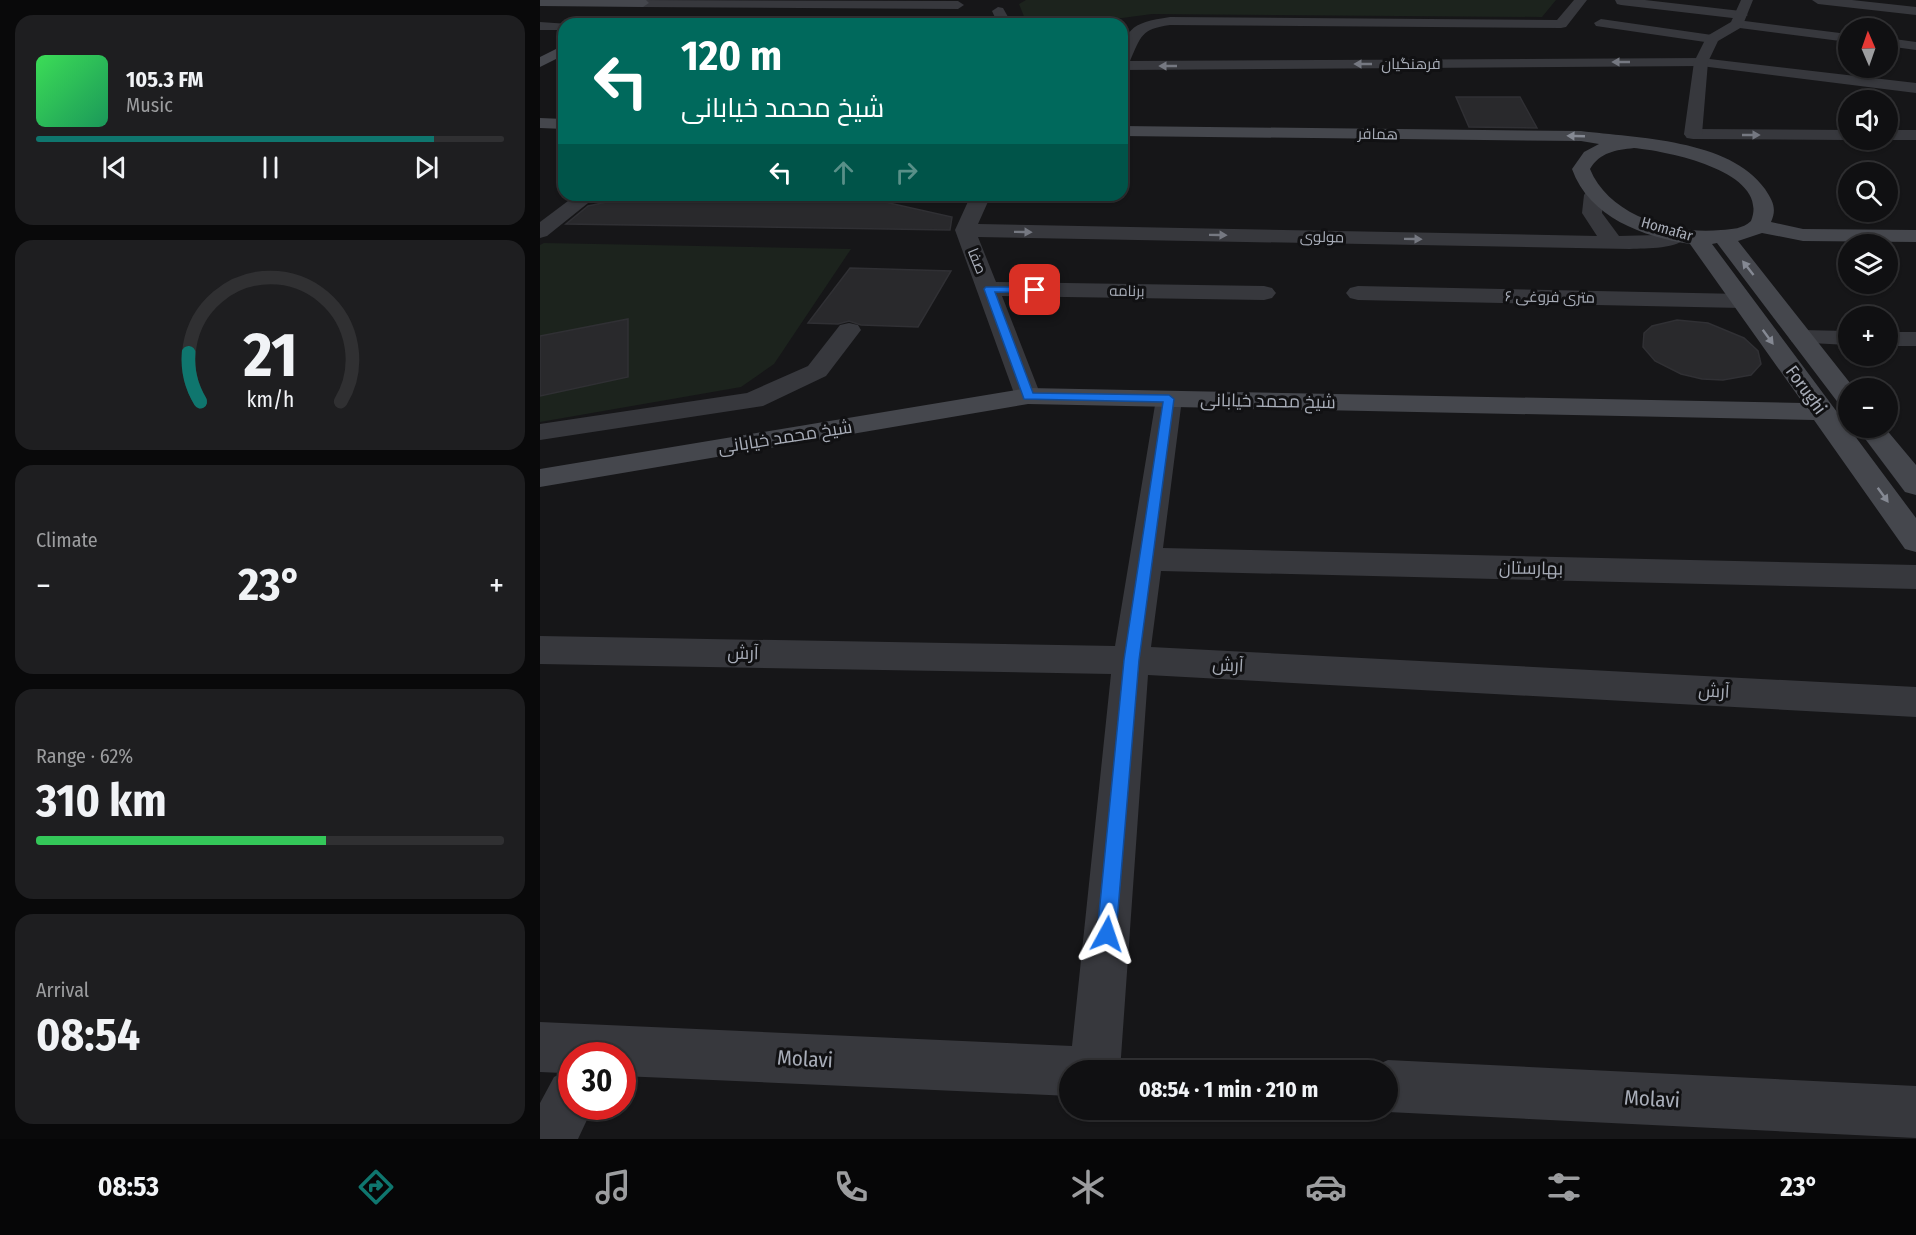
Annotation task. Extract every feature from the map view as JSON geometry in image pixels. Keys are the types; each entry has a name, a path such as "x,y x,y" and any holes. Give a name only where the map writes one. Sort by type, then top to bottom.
{"main road":[{"path":"540,2 646,1"},
{"path":"618,18 646,1"},
{"path":"540,63 558,53"},
{"path":"540,123 558,124"},
{"name":"همافر","path":"1128,131 1531,147 1555,149 1585,160"},
{"path":"540,135 558,136"},
{"name":"همافر","path":"1128,142 1581,136 1634,143"},
{"path":"1585,160 1593,152 1610,145 1654,144 1690,152 1730,169 1760,195 1765,205 1764,215 1719,234"},
{"name":"Homafar","path":"1585,160 1581,169 1583,178 1594,195 1623,215 1647,226 1719,234"},
{"path":"1719,234 1916,236"},
{"path":"1719,234 1782,247 1838,248"},
{"name":"Forughi","path":"1719,234 1742,301 1916,541"},
{"name":"Forughi","path":"1719,234 1838,385"},
{"path":"1898,249 1916,249"},
{"name":"شیخ محمد خیابانی","path":"541,478 1028,396 1823,412"},
{"path":"1879,438 1916,485"}],"street":[{"path":"898,4 931,0"},
{"path":"1128,51 1137,31 1146,24 1170,21 1561,24 1581,0"},
{"path":"1693,134 1701,62 1712,39 1739,20 1747,0"},
{"path":"1818,0 1916,11"},
{"path":"646,1 845,4 863,2 959,6"},
{"path":"1621,1 1838,36"},
{"path":"830,17 845,4"},
{"path":"998,11 1002,18"},
{"path":"1601,23 1712,39"},
{"path":"1550,24 1584,62"},
{"path":"540,26 558,26"},
{"path":"1898,44 1916,46"},
{"path":"1656,49 1670,62"},
{"name":"فرهنگیان","path":"1128,64 1701,62 1916,88"},
{"path":"1693,134 1730,169"},
{"path":"1654,144 1693,134 1838,135"},
{"path":"1898,135 1916,135"},
{"path":"1594,195 1592,213 1612,242"},
{"path":"540,232 580,201"},
{"name":"صفا","path":"978,201 965,231 1028,396"},
{"name":"مولوی","path":"965,231 1649,243 1719,234"},
{"name":"برنامه","path":"989,289 1264,293"},
{"name":"۶ متری فروغی","path":"1359,293 1742,301"},
{"path":"540,432 753,400 817,371 849,330"},
{"path":"1801,337 1838,338"},
{"path":"1898,339 1916,339"},
{"path":"1096,1060 1131,660 1169,399"},
{"name":"بهارستان","path":"1146,559 1916,577"},
{"name":"آرش","path":"540,650 1131,660 1916,702"},
{"name":"Molavi","path":"540,1047 558,1049"},
{"name":"Molavi","path":"636,1055 1059,1071"},
{"name":"Molavi","path":"1398,1086 1916,1112"},
{"path":"550,1139 560,1120"}],"shaded area":[{"path":"1026,0 1556,0 1542,17 1152,14 1122,18 1025,18 1019,4"},
{"path":"544,243 851,249 774,364 741,387 540,422 540,245"}],"building":[{"path":"1456,97 1520,97 1537,128 1469,127"},
{"path":"612,201 880,201 952,217 950,230 566,224 588,206"},
{"path":"850,268 951,271 918,327 861,325 849,321 838,324 808,323"},
{"path":"628,319 628,377 540,396 540,336"},
{"path":"1677,320 1708,323 1744,338 1758,351 1761,364 1751,375 1723,380 1702,379 1681,374 1655,361 1643,347 1644,333 1652,326"}],"route":[{"path":"1035,290 989,289 1028,396 1169,399 1131,660 1107,934"}]}
